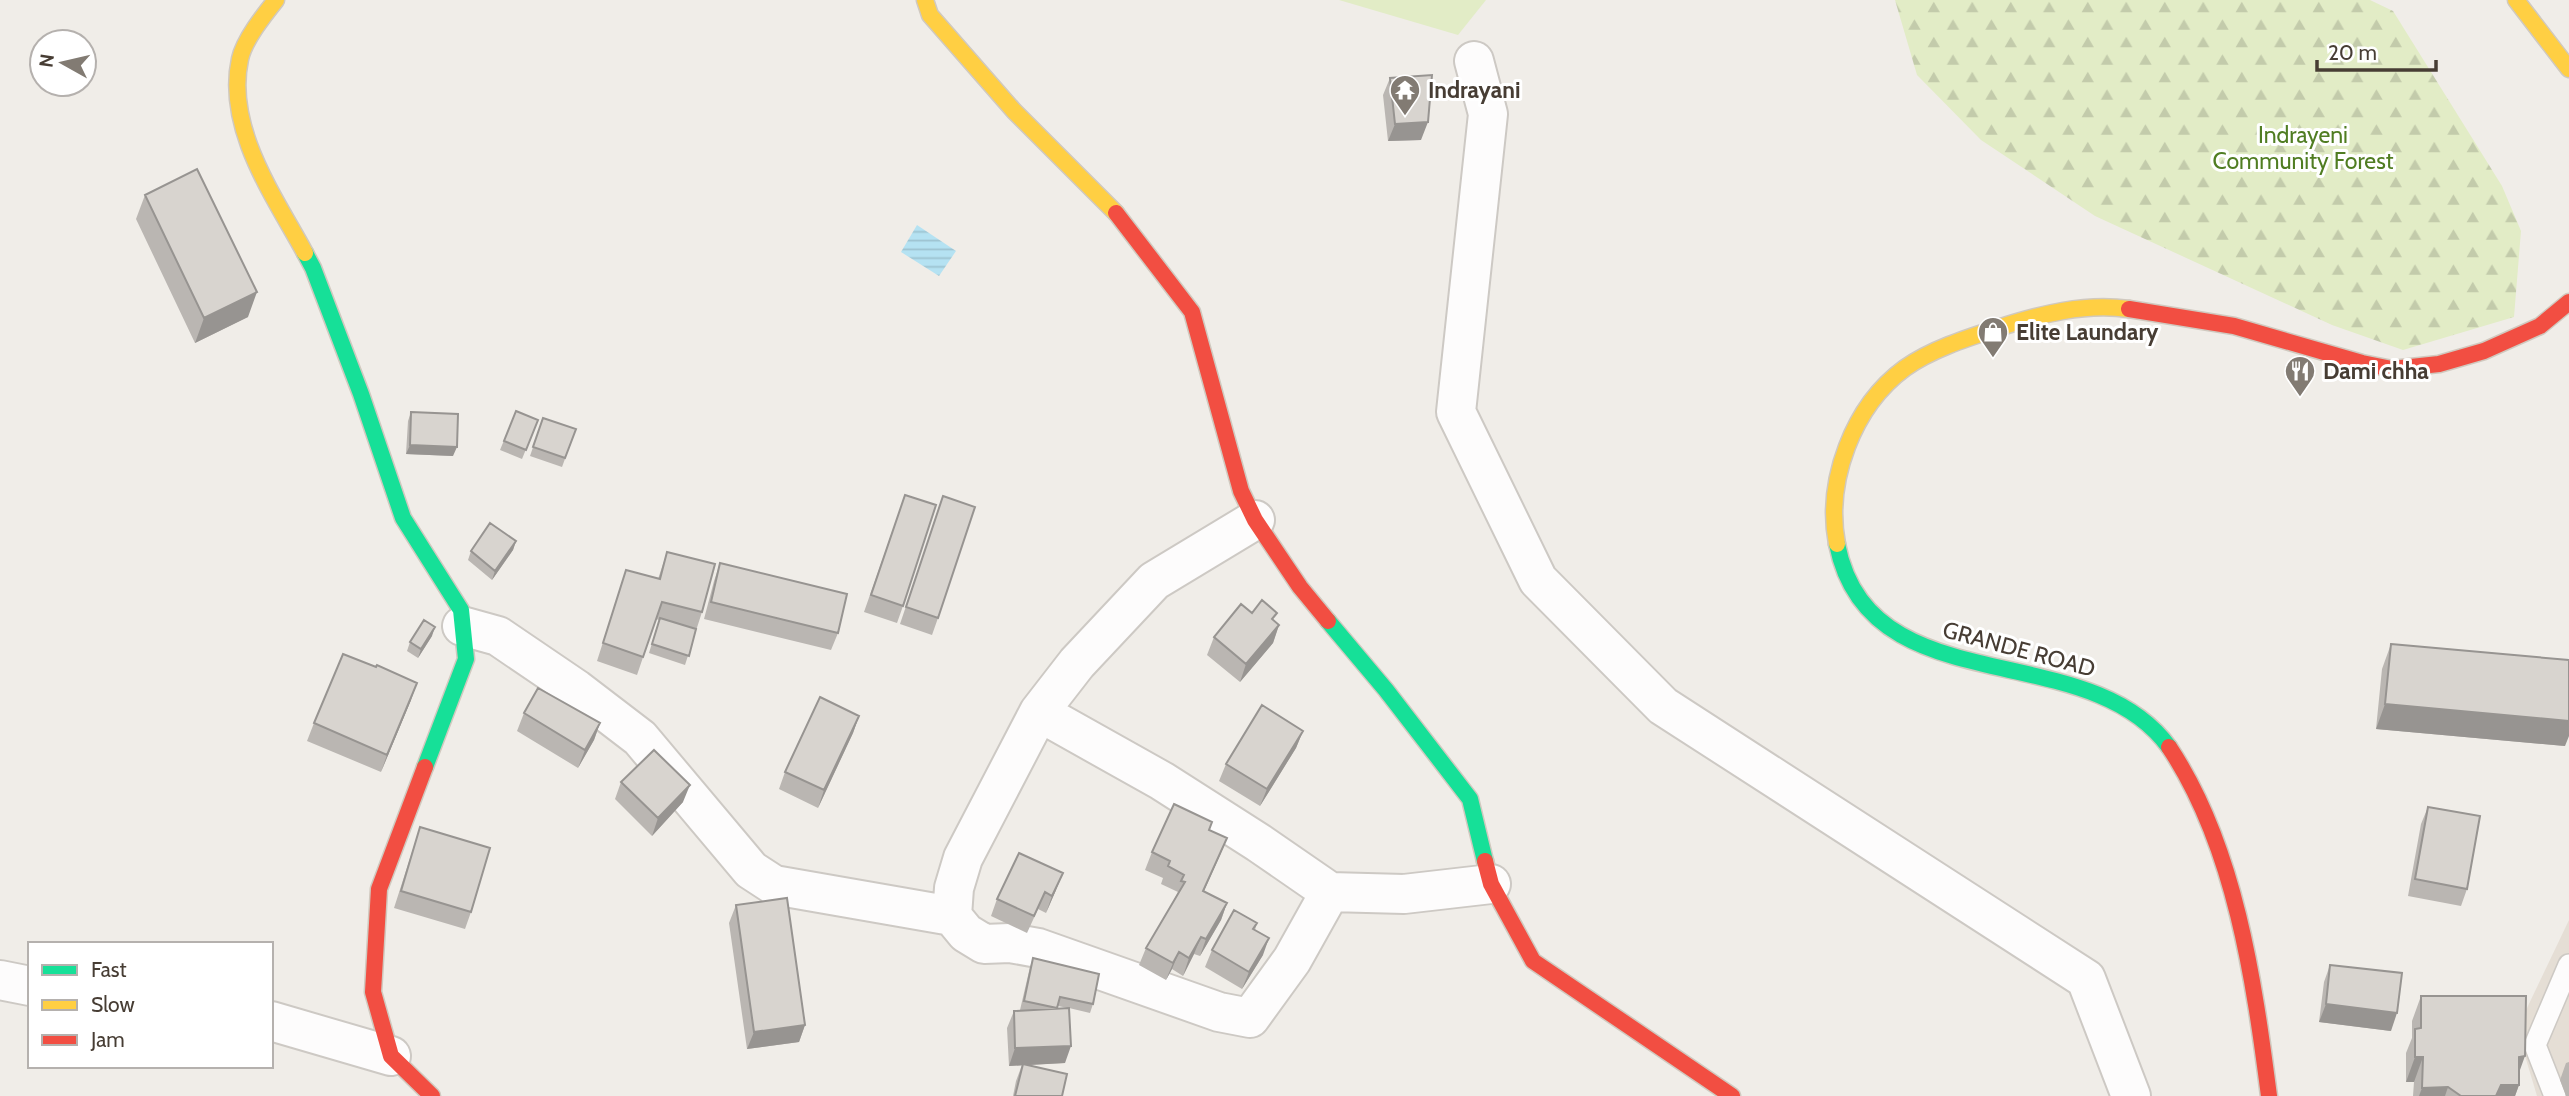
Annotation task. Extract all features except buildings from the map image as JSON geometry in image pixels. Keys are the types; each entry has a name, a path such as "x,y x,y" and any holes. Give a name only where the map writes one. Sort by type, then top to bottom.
{"street":[{"path":"276,0 260,21 240,57 237,92 244,131 263,176 313,268 404,518 462,618 466,659 379,889 373,992 391,1056"},
{"path":"926,0 930,15 1014,111 1126,224 1192,312 1241,491 1255,520 1300,587 1386,690 1470,799 1491,884 1533,961 1732,1096"},
{"path":"2517,1 2569,69"},
{"path":"1474,61 1488,114 1456,411 1538,580 1663,706 2086,979 2132,1096"},
{"name":"GRANDE ROAD","path":"2269,1096 2261,1031 2238,919 2214,835 2181,765 2149,723 2101,694 2037,676 1970,663 1913,644 1872,615 1850,583 1838,552 1834,519 1836,487 1845,451 1861,415 1894,375 1937,351 2021,320 2056,311 2096,305 2185,316 2270,334 2387,369 2435,367 2480,353 2540,327 2569,302"},
{"path":"952,916 954,888 963,858 1039,712 1077,663 1154,581 1255,520"},
{"path":"462,618 498,636 576,689 640,738 751,870 774,885 952,916 966,933 984,944 1010,943 1038,948 1219,1012 1250,1018 1292,960 1330,891"},
{"path":"1039,712 1162,781 1330,891 1404,894 1491,884"},
{"path":"0,980 28,986"},
{"path":"273,1022 391,1056 432,1096"}],"lane":[{"path":"2555,1096 2535,1045 2569,965"}],"shaded area":[{"path":"2569,920 2569,1096 2537,1096 2517,1029"}],"green space":[{"path":"1339,0 1486,0 1458,35"},
{"name":"Indrayeni Community Forest","path":"1895,0 2370,0 2393,11 2502,186 2521,231 2514,317 2403,350 2332,325 2095,216 1981,140 1917,75"}],"water":[{"path":"917,225 956,251 939,276 901,252"}],"traffic: fast":[{"path":"305,253 361,394 403,518 461,610 466,659 425,767"},
{"path":"1837,544 1857,595 1891,629 1934,650 2087,691 2133,713 2169,747"},
{"path":"1328,621 1386,690 1470,799 1485,861"}],"traffic: slow":[{"path":"276,0 255,28 242,52 237,85 239,110 255,160 305,253"},
{"path":"925,0 930,15 1014,111 1116,213"},
{"path":"2516,0 2569,69"},
{"path":"1837,544 1835,495 1847,447 1857,424 1871,403 1905,368 1950,345 2030,318 2096,307 2129,309"}],"traffic: jam":[{"path":"1116,213 1192,312 1241,491 1255,520 1300,587 1328,621"},
{"path":"2129,309 2234,326 2392,369 2439,364 2484,351 2540,326 2569,302"},
{"path":"2169,747 2192,786 2226,870 2248,961 2269,1096"},
{"path":"425,767 379,889 373,992 391,1056 432,1096"},
{"path":"1485,861 1491,884 1533,961 1732,1096"}],"place":[{"name":"Indrayani","path":"1405,117"},
{"name":"Elite Laundary","path":"1993,359"},
{"name":"Dami chha","path":"2300,398"}]}
